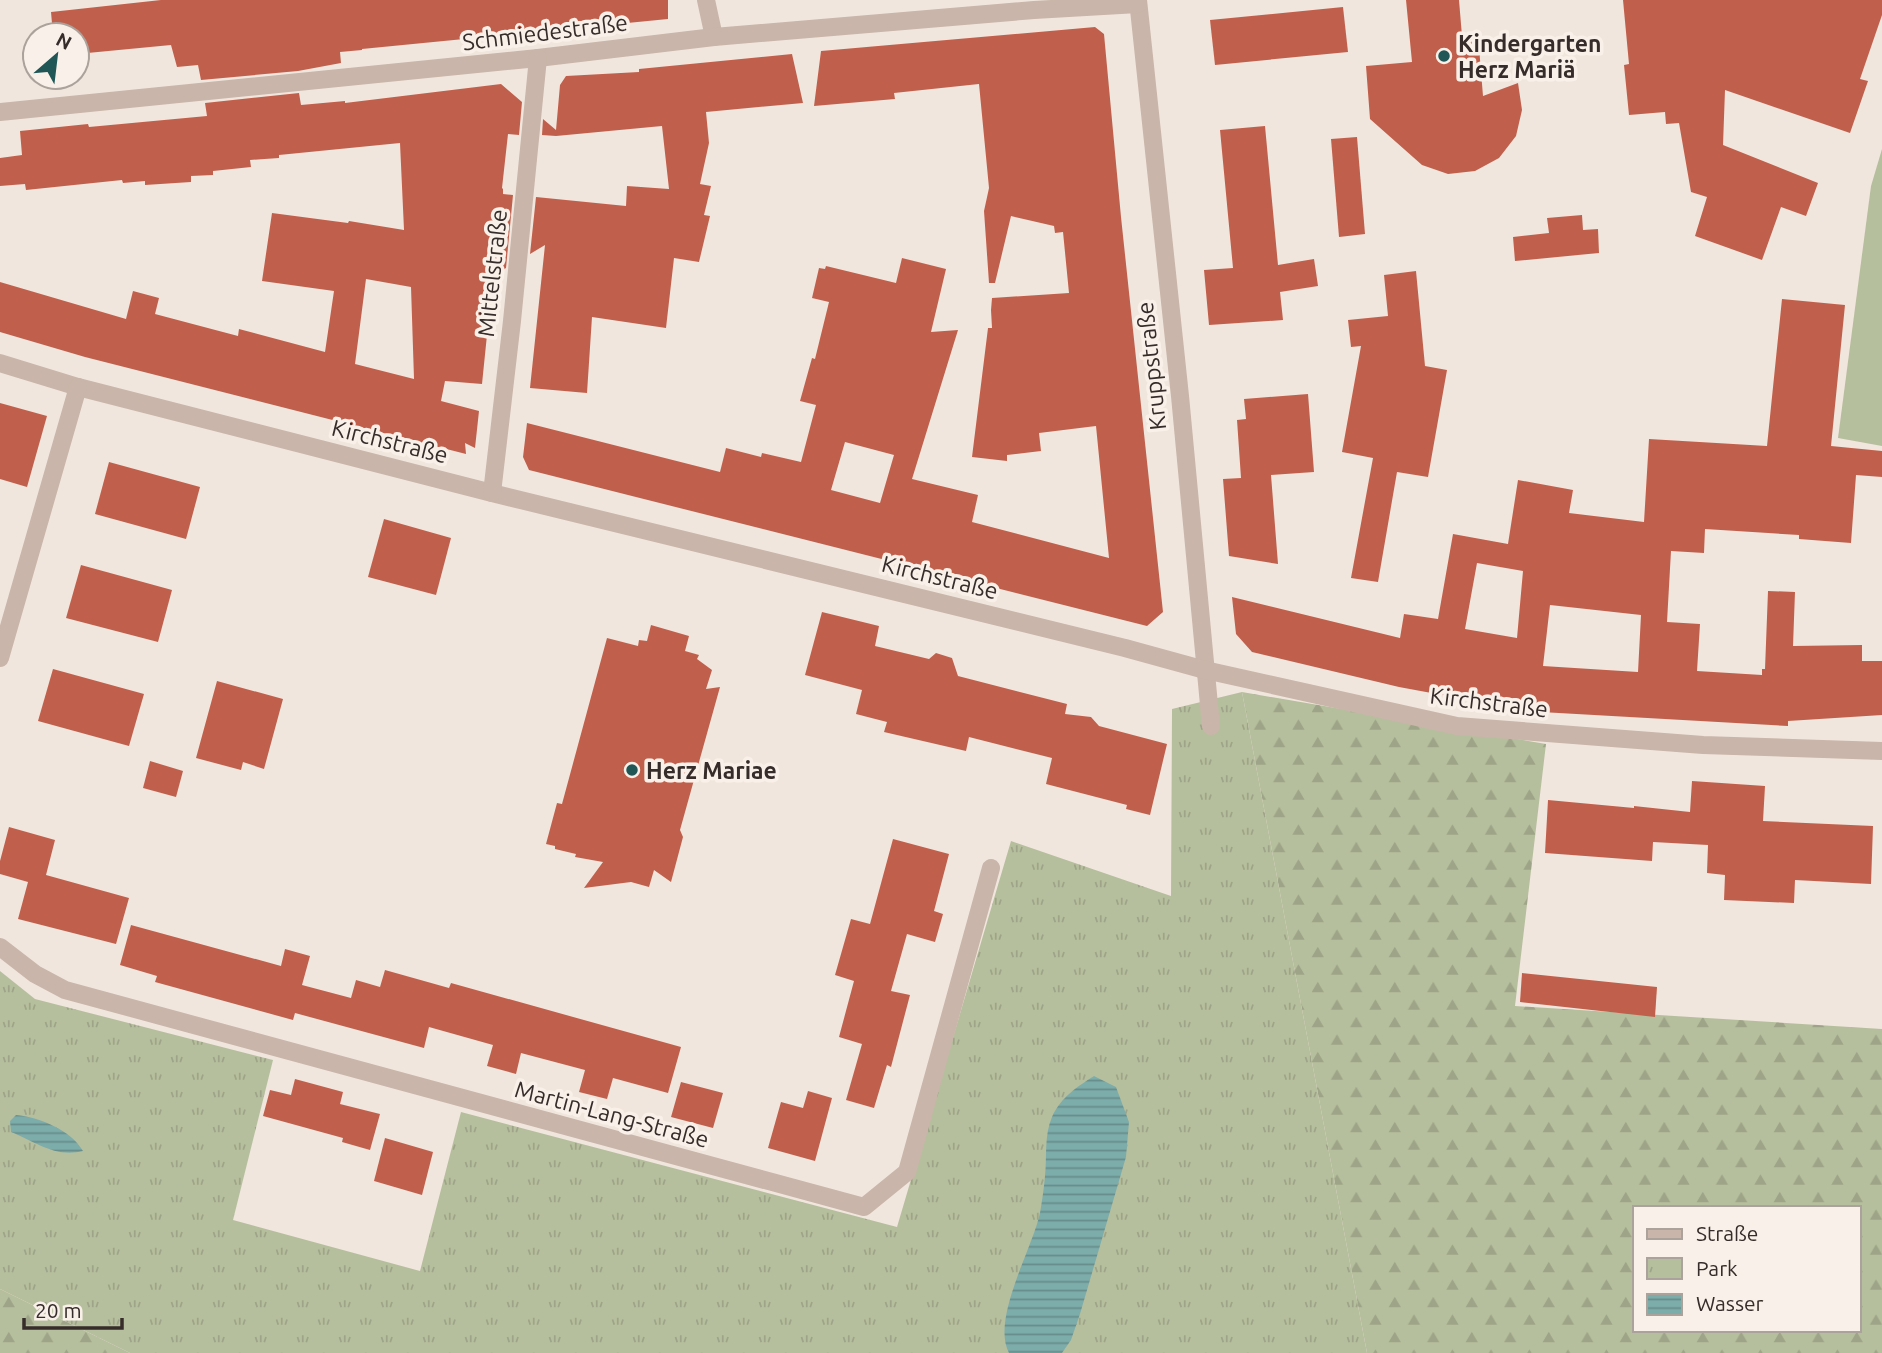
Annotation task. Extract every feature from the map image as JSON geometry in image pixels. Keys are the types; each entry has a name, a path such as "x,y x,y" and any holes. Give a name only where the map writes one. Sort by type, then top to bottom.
{"street":[{"path":"706,0 714,37"},
{"name":"Schmiedestraße","path":"0,112 538,58 714,37 1138,2"},
{"name":"Kruppstraße","path":"1138,2 1212,726"},
{"name":"Mittelstraße","path":"492,493 538,58"},
{"name":"Kirchstraße","path":"0,363 78,387 492,493 1205,670 1457,726 1703,745 1882,751"},
{"path":"0,658 78,387"},
{"name":"Martin-Lang-Straße","path":"0,947 35,974 65,990 864,1207 906,1172 990,868"}],"green space":[{"path":"1882,149 1882,446 1838,438 1871,186"},
{"path":"1242,692 1546,744 1515,1006 1882,1029 1882,1353 1367,1353"},
{"path":"1242,692 1367,1353 130,1353 0,1289 0,971 35,999 273,1060 233,1220 420,1271 461,1112 897,1227 1011,841 1171,896 1172,709"},
{"path":"0,1289 130,1353 0,1353"}],"water":[{"path":"1094,1076 1116,1087 1129,1122 1126,1157 1080,1314 1071,1340 1062,1353 1009,1353 1005,1339 1005,1322 1040,1213 1049,1124 1065,1098"},
{"path":"16,1115 54,1126 71,1137 83,1151 55,1151 11,1132 10,1121"}],"building":[{"path":"161,0 668,0 668,19 362,49 340,52 341,63 298,71 201,80 198,65 177,67 171,45 91,53 91,21 52,21 51,12"},
{"path":"1406,0 1459,0 1462,36 1478,35 1483,96 1518,83 1522,110 1516,136 1499,158 1475,171 1448,174 1422,165 1370,119 1366,66 1412,62"},
{"path":"1623,0 1882,0 1882,15 1860,79 1868,81 1850,133 1725,90 1723,145 1818,183 1806,216 1781,207 1762,260 1695,236 1707,197 1691,192 1679,123 1666,124 1665,112 1629,115 1624,65 1629,64"},
{"path":"1343,7 1348,52 1215,65 1210,20"},
{"path":"1095,27 1104,34 1163,612 1147,626 529,470 523,457 527,423 720,472 726,448 761,457 762,453 801,462 816,405 800,401 812,358 815,359 829,302 812,298 819,268 825,269 826,266 896,283 902,258 946,269 931,332 958,330 912,479 978,495 972,522 1109,558 1096,426 1039,433 1041,451 1007,455 1007,461 972,457 988,328 992,328 992,298 1069,293 1063,232 1055,233 1054,226 1011,216 995,283 989,283 984,211 989,188 979,84 894,93 895,99 814,106 821,51","holes":["845,442 894,455 880,503 831,490"]},
{"path":"792,54 803,103 706,112 709,143 700,184 711,186 704,215 710,216 699,262 674,258 666,328 592,317 587,393 530,388 545,245 530,254 536,197 626,206 627,186 669,189 662,126 542,135 543,119 556,130 560,85 566,76 639,72 639,69"},
{"path":"501,84 522,102 519,135 508,134 502,188 503,194 513,195 506,268 493,276 482,384 445,381 441,401 479,411 475,448 465,443 466,454 85,357 0,332 0,282 126,319 133,291 159,298 155,314 238,336 239,329 325,352 334,291 262,281 272,213 404,230 400,143 250,160 251,167 213,171 213,175 191,176 191,182 145,185 145,181 123,183 122,180 26,190 25,184 0,186 0,158 22,155 20,131 207,116 205,103 299,93 301,105 345,103","holes":["366,279 411,287 414,379 355,364"]},
{"path":"1265,126 1278,265 1314,259 1318,286 1280,292 1283,320 1209,325 1204,270 1233,268 1220,130"},
{"path":"1357,137 1365,234 1339,237 1331,139"},
{"path":"1582,215 1583,230 1598,229 1599,253 1515,261 1513,237 1549,233 1547,218"},
{"path":"1416,271 1425,366 1447,370 1428,477 1397,472 1378,582 1351,578 1373,458 1342,452 1361,346 1351,347 1348,320 1388,316 1384,275"},
{"path":"1782,299 1845,305 1831,446 1882,451 1882,477 1856,475 1851,543 1799,539 1799,535 1705,529 1704,553 1671,551 1667,622 1700,624 1697,671 1762,675 1762,669 1765,669 1768,591 1795,592 1793,646 1862,645 1862,661 1882,661 1882,715 1788,721 1788,726 1541,712 1541,707 1454,692 1453,697 1399,687 1252,652 1236,634 1232,597 1400,638 1404,614 1438,619 1453,534 1508,544 1518,480 1573,490 1569,513 1644,522 1649,439 1767,446","holes":["1477,563 1523,571 1517,638 1465,629","1550,605 1641,615 1638,672 1543,666"]},
{"path":"1308,394 1314,472 1271,475 1278,564 1229,556 1223,479 1241,478 1237,420 1246,419 1244,399"},
{"path":"0,403 47,416 27,487 0,479"},
{"path":"109,462 200,487 186,539 95,514"},
{"path":"384,519 451,538 436,595 368,577"},
{"path":"81,565 172,590 158,642 66,618"},
{"path":"822,612 879,626 875,646 929,659 936,653 952,658 958,676 1067,704 1065,714 1091,717 1099,726 1167,744 1150,815 1126,809 1127,805 1046,784 1052,758 969,737 966,751 884,732 887,722 856,714 862,690 805,675"},
{"name":"Herz Mariae","path":"651,625 689,636 685,651 699,655 697,659 712,670 706,689 720,687 680,830 683,837 671,882 654,870 649,887 631,882 584,888 603,862 575,857 576,854 546,844 557,803 562,804 607,638 638,646 639,640 647,641"},
{"path":"53,669 144,694 129,746 38,721"},
{"path":"217,681 283,699 264,769 243,762 241,770 196,758"},
{"path":"150,761 183,771 176,797 143,788"},
{"path":"1692,781 1765,786 1763,821 1873,826 1871,884 1795,880 1794,903 1724,900 1725,875 1707,873 1708,845 1653,842 1652,861 1545,853 1548,800 1690,812"},
{"path":"9,827 55,840 46,875 129,898 116,944 18,919 28,882 0,874 0,861"},
{"path":"893,839 949,854 934,911 943,914 935,942 907,934 891,991 910,995 891,1067 887,1065 874,1108 846,1100 862,1044 839,1037 854,981 835,975 851,919 870,924"},
{"path":"131,925 281,966 285,949 310,956 302,985 351,998 356,980 380,987 385,970 449,988 451,983 681,1047 668,1093 613,1078 607,1099 579,1092 585,1070 521,1053 516,1074 487,1066 493,1045 429,1027 424,1048 295,1013 293,1020 155,982 157,976 120,965"},
{"path":"1522,973 1657,987 1655,1017 1520,1002"},
{"path":"295,1079 343,1092 340,1104 380,1114 370,1150 342,1142 343,1138 263,1116 270,1090 291,1095"},
{"path":"681,1082 723,1093 713,1128 671,1117"},
{"path":"808,1091 832,1098 815,1161 768,1148 781,1102 803,1108"},
{"path":"385,1138 433,1152 422,1195 374,1181"}],"place":[{"name":"Kindergarten Herz Mariä","path":"1444,56"},
{"name":"Herz Mariae","path":"632,770"}]}
